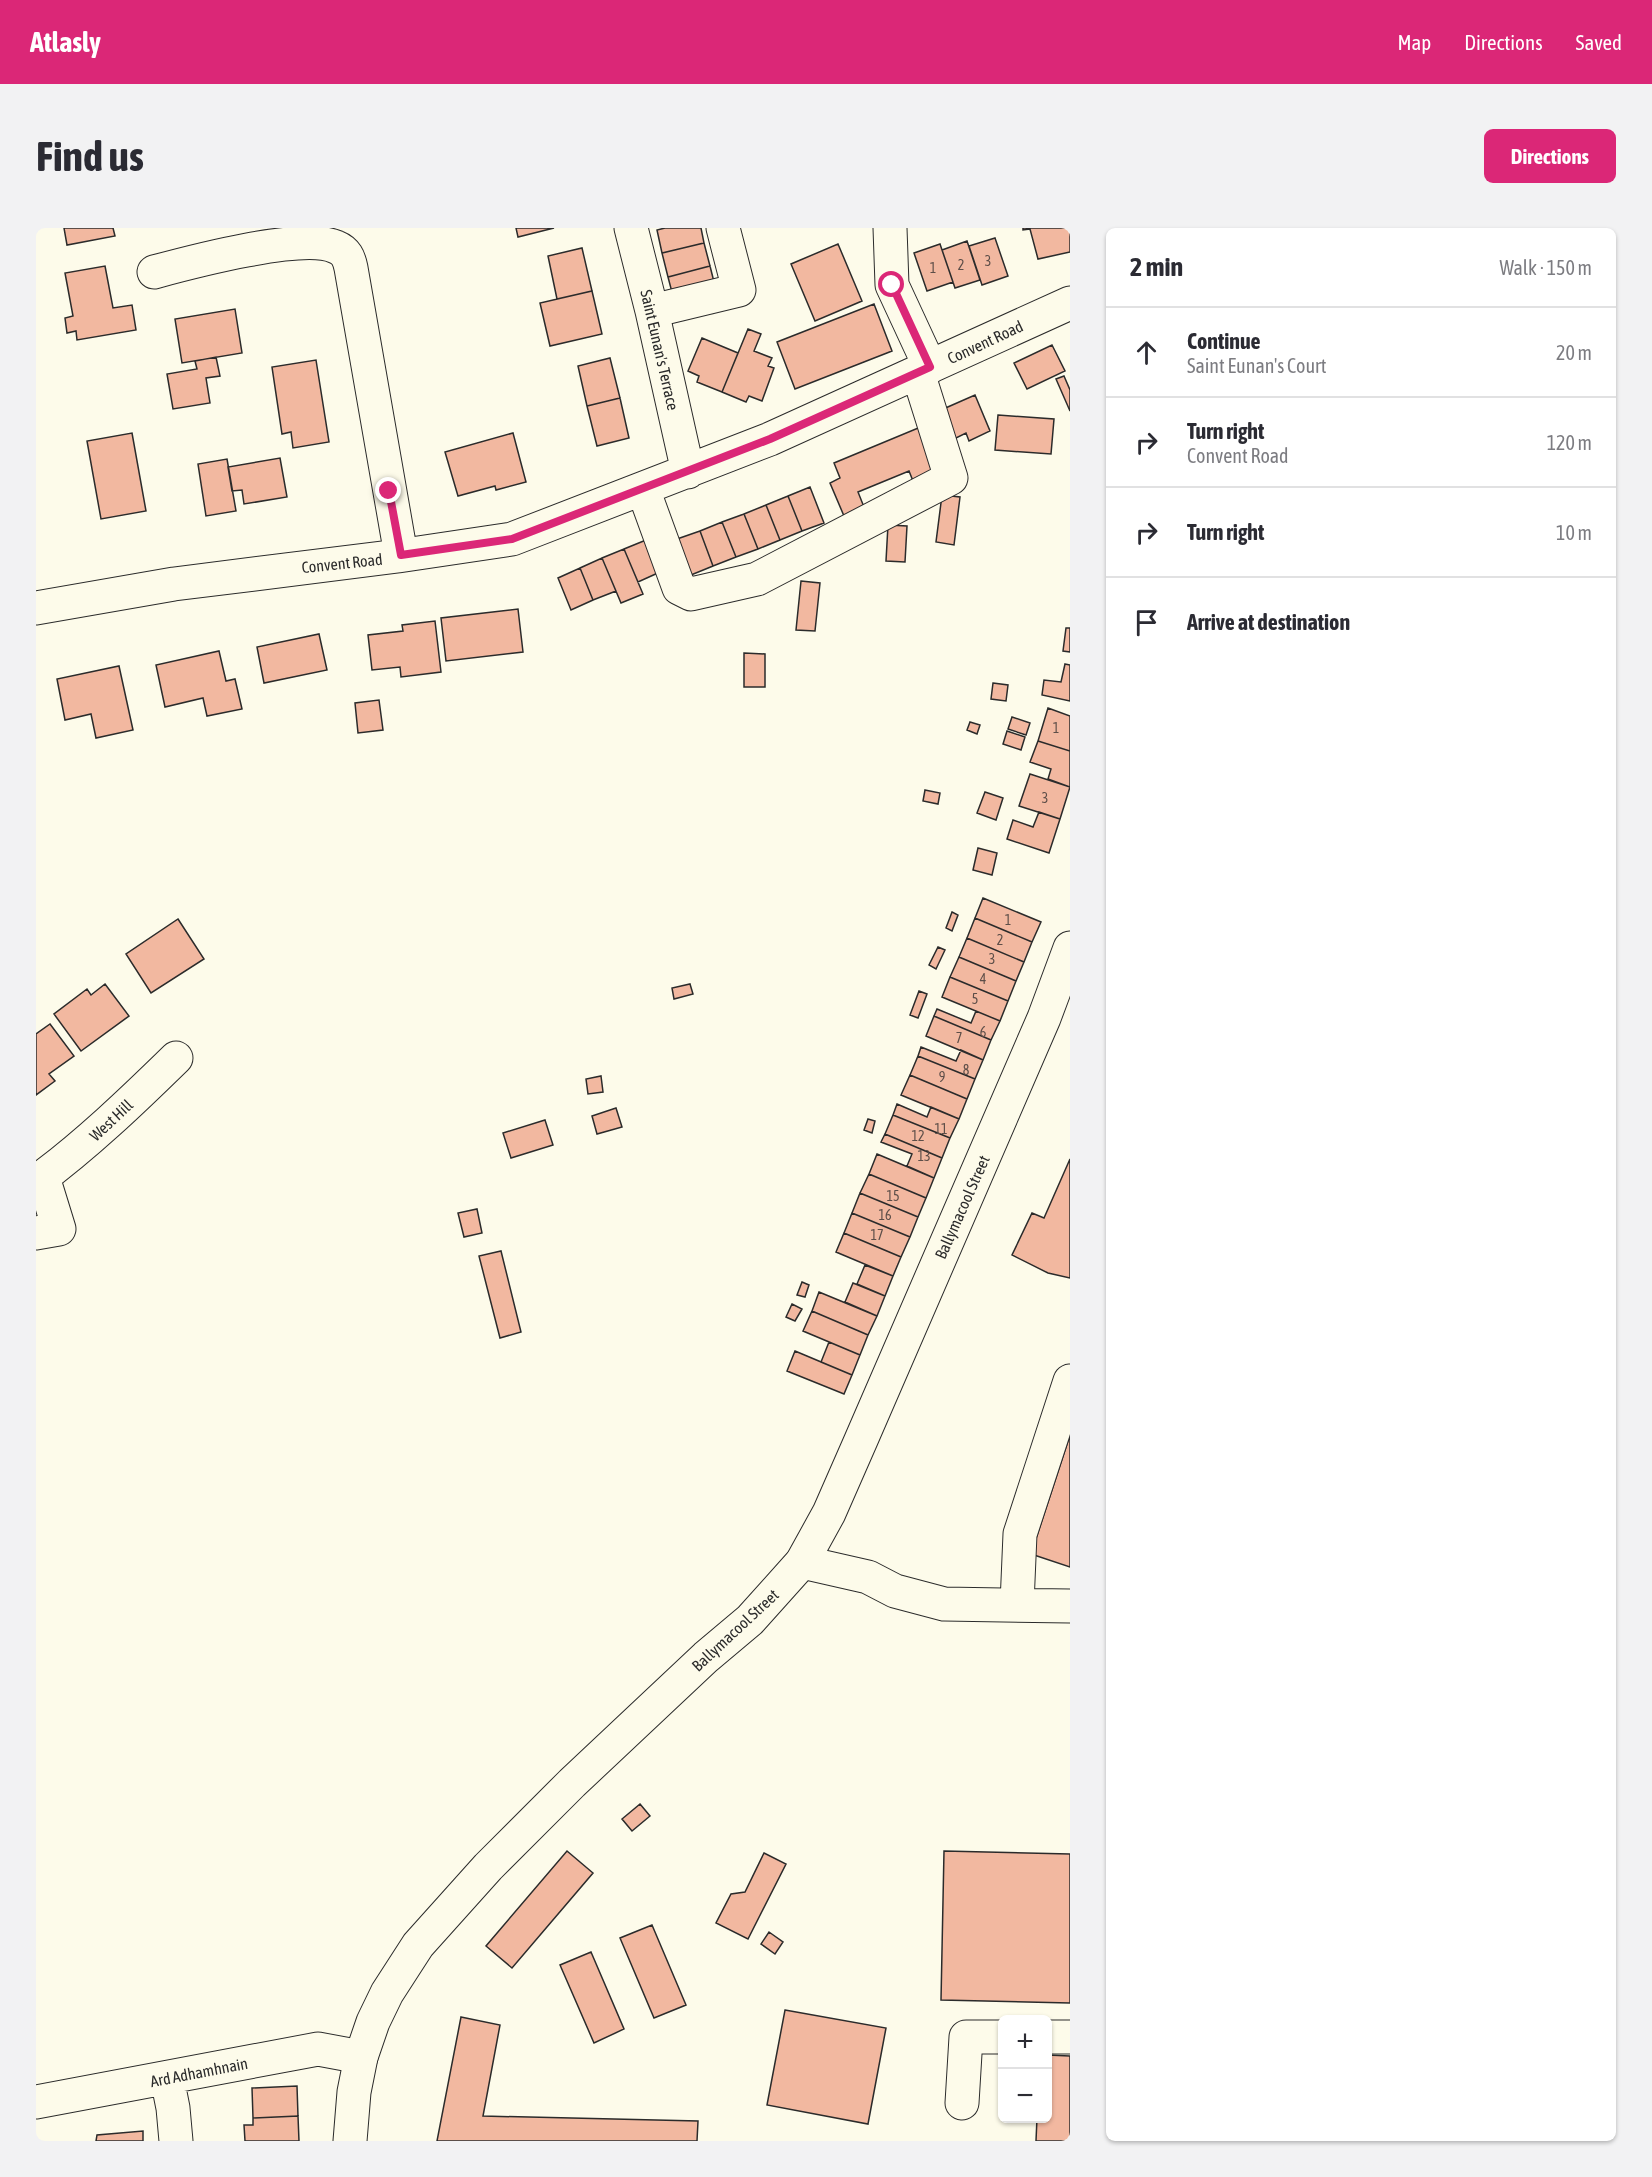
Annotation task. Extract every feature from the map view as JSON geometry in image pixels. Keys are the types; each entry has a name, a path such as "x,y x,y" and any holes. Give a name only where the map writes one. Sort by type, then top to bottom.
{"street":[{"name":"Saint Eunan's Terrace","path":"631,228 688,472"},
{"path":"652,311 739,290 723,228"},
{"path":"643,489 679,588 691,594 757,579 951,478 924,370 892,285 890,228"},
{"path":"154,272 209,242 312,242 336,247 347,255 401,555"},
{"name":"Convent Road","path":"36,608 174,584 512,539 770,439 1070,303"},
{"name":"Ballymacool Street","path":"350,2141 354,2092 361,2057 373,2022 387,1993 418,1945 504,1850 706,1657 750,1620 802,1562 829,1513 861,1440 1044,1018 1070,948"},
{"name":"West Hill","path":"36,1233 59,1229 40,1179 105,1127 176,1058"},
{"path":"1017,1604 1020,1534 1070,1381"},
{"path":"802,1562 868,1576 895,1591 944,1604 1070,1606"},
{"path":"962,2103 966,2037 998,2037"},
{"path":"1052,2037 1070,2037"},
{"name":"Ard Adhamhnain","path":"36,2102 318,2049 361,2057"},
{"path":"167,2078 176,2141"}],"building":[{"path":"64,228 113,228 115,236 67,245"},
{"path":"516,228 554,228 518,237"},
{"path":"701,228 704,243 662,253 657,230"},
{"path":"1023,228 1070,228 1070,252 1038,259 1030,229 1023,230"},
{"path":"995,238 1008,276 982,285 969,246"},
{"path":"967,241 980,280 955,288 942,250"},
{"path":"704,243 710,266 668,277 662,253"},
{"path":"838,244 862,301 815,321 791,264"},
{"path":"940,244 953,282 927,291 914,253"},
{"path":"582,248 592,291 557,299 548,256"},
{"path":"105,266 113,308 132,305 136,330 77,340 76,331 67,333 65,318 73,316 65,273"},
{"path":"710,266 716,290 674,300 668,277"},
{"path":"592,291 602,334 550,346 540,303"},
{"path":"874,304 892,351 795,389 777,342"},
{"path":"235,309 242,353 182,363 175,319"},
{"path":"748,329 761,334 754,351 772,358 768,366 774,368 762,401 749,396 746,402 722,392"},
{"path":"702,338 738,353 722,392 697,382 699,376 688,371"},
{"path":"1052,345 1065,371 1027,389 1014,363"},
{"path":"216,357 220,376 206,378 210,403 173,409 167,374 197,369 195,361"},
{"path":"610,358 620,398 587,406 578,366"},
{"path":"316,360 329,442 293,448 291,432 282,434 272,367"},
{"path":"1064,376 1070,390 1070,411 1056,379"},
{"path":"975,395 990,431 969,441 966,433 954,439 941,410"},
{"path":"620,398 629,438 597,446 587,406"},
{"path":"998,415 1054,419 1051,454 995,450"},
{"path":"923,426 942,474 915,486 909,471 858,492 864,507 844,516 830,483 840,478 834,463"},
{"path":"132,433 146,511 101,519 87,441"},
{"path":"513,433 526,482 496,490 495,486 458,496 445,452"},
{"path":"280,458 287,497 244,504 242,490 232,491 228,467"},
{"path":"227,459 236,511 206,516 198,464"},
{"path":"810,487 824,523 802,531 788,496"},
{"path":"942,495 960,497 954,545 936,542"},
{"path":"788,496 802,531 780,540 766,505"},
{"path":"766,505 780,540 758,549 744,514"},
{"path":"744,514 758,549 736,557 722,522"},
{"path":"722,522 736,557 713,566 700,531"},
{"path":"888,525 907,526 905,562 886,561"},
{"path":"700,531 713,566 691,575 677,539"},
{"path":"646,540 660,572 638,582 624,549"},
{"path":"624,549 643,594 621,603 602,558"},
{"path":"602,558 616,591 593,600 580,568"},
{"path":"580,568 593,600 571,610 558,578"},
{"path":"801,581 820,583 815,631 796,630"},
{"path":"518,609 523,652 446,661 441,618"},
{"path":"435,621 441,672 401,677 400,667 372,670 368,635 403,631 402,625"},
{"path":"1066,628 1070,628 1070,652 1063,651"},
{"path":"319,634 327,670 264,683 257,647"},
{"path":"219,651 226,681 235,679 242,709 207,716 203,698 165,707 156,665"},
{"path":"744,653 765,654 765,687 744,687"},
{"path":"1065,664 1070,665 1070,701 1042,695 1044,680 1061,682"},
{"path":"119,666 133,730 96,738 91,714 65,720 57,679"},
{"path":"993,683 1008,685 1006,701 991,699"},
{"path":"379,700 383,730 358,733 355,703"},
{"path":"1048,708 1070,716 1070,751 1038,741"},
{"path":"1012,717 1030,723 1026,735 1008,729"},
{"path":"970,722 980,725 977,734 967,730"},
{"path":"1007,731 1025,737 1021,750 1003,744"},
{"path":"1038,741 1070,751 1070,787 1048,779 1051,769 1030,762"},
{"path":"1030,774 1070,787 1060,819 1019,806"},
{"path":"925,790 940,793 938,804 923,801"},
{"path":"985,792 1003,798 996,820 977,813"},
{"path":"1039,812 1060,819 1049,853 1007,839 1013,820 1033,827"},
{"path":"978,848 997,853 992,875 973,870"},
{"path":"983,898 1041,922 1032,942 975,918"},
{"path":"952,912 958,915 952,931 946,928"},
{"path":"975,918 1032,942 1024,962 967,938"},
{"path":"178,919 204,959 151,993 126,954"},
{"path":"967,938 1024,962 1016,981 959,957"},
{"path":"938,947 945,950 936,969 929,965"},
{"path":"959,957 1016,981 1008,1001 950,977"},
{"path":"950,977 1008,1001 1000,1021 942,997"},
{"path":"105,984 129,1016 81,1051 54,1014 87,989 91,995"},
{"path":"690,984 693,994 674,999 672,988"},
{"path":"919,991 927,994 918,1018 910,1015"},
{"path":"937,1009 971,1023 976,1011 1000,1021 991,1040 934,1016"},
{"path":"934,1016 991,1040 983,1060 926,1036"},
{"path":"50,1024 74,1056 49,1074 55,1081 36,1095 36,1034"},
{"path":"921,1047 956,1061 961,1050 983,1060 975,1079 918,1056"},
{"path":"918,1056 975,1079 967,1099 910,1075"},
{"path":"910,1075 967,1099 959,1119 901,1095"},
{"path":"601,1076 603,1092 588,1094 586,1079"},
{"path":"897,1104 927,1117 931,1107 959,1119 950,1138 893,1115"},
{"path":"616,1108 622,1127 597,1134 592,1116"},
{"path":"893,1115 950,1138 942,1158 885,1134"},
{"path":"868,1119 875,1121 872,1133 864,1130"},
{"path":"545,1120 553,1145 511,1158 503,1133"},
{"path":"885,1134 942,1158 934,1178 907,1166 912,1154 881,1142"},
{"path":"877,1154 934,1178 926,1198 869,1174"},
{"path":"1070,1159 1070,1278 1048,1273 1012,1255 1032,1213 1044,1218"},
{"path":"869,1174 926,1198 918,1217 860,1193"},
{"path":"860,1193 918,1217 910,1237 852,1213"},
{"path":"477,1209 482,1233 464,1237 458,1213"},
{"path":"852,1213 910,1237 901,1257 844,1233"},
{"path":"844,1233 901,1257 893,1276 836,1252"},
{"path":"501,1251 521,1332 500,1338 479,1256"},
{"path":"865,1265 893,1276 885,1296 857,1284"},
{"path":"802,1282 809,1285 805,1297 797,1295"},
{"path":"853,1283 885,1296 877,1316 845,1302"},
{"path":"819,1292 877,1316 868,1335 812,1311"},
{"path":"792,1304 802,1309 795,1321 786,1317"},
{"path":"812,1311 868,1335 860,1355 803,1331"},
{"path":"829,1342 860,1355 852,1375 821,1362"},
{"path":"795,1351 852,1375 844,1394 787,1371"},
{"path":"1070,1435 1070,1567 1031,1554"},
{"path":"640,1804 650,1816 632,1831 622,1819"},
{"path":"567,1851 593,1873 512,1968 486,1946"},
{"path":"944,1851 1070,1854 1070,2003 941,2000"},
{"path":"764,1853 786,1864 748,1939 716,1923 731,1894 745,1892"},
{"path":"652,1925 686,2005 654,2018 620,1938"},
{"path":"769,1932 783,1942 775,1954 761,1944"},
{"path":"591,1952 624,2029 594,2043 560,1965"},
{"path":"785,2010 886,2028 868,2124 767,2105"},
{"path":"461,2017 500,2025 483,2116 698,2121 697,2141 437,2141"},
{"path":"1052,2055 1070,2056 1070,2141 1036,2141 1037,2123 1052,2123"},
{"path":"297,2086 298,2116 253,2118 252,2088"},
{"path":"298,2116 299,2141 245,2141 244,2125 253,2125 253,2118"},
{"path":"143,2131 143,2141 96,2141 97,2135"}],"route":[{"path":"389,491 401,555 512,539 770,439 930,367 892,285"}]}
